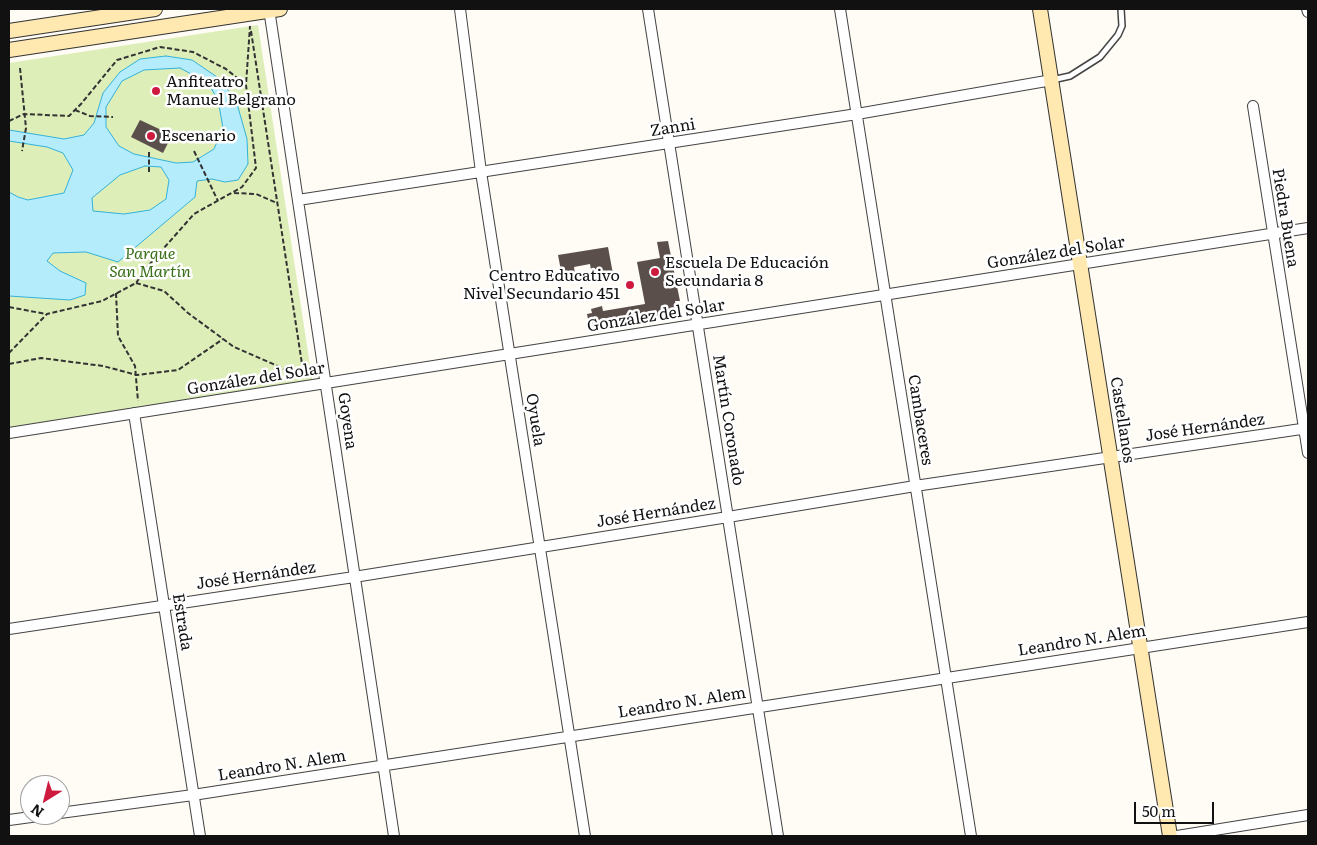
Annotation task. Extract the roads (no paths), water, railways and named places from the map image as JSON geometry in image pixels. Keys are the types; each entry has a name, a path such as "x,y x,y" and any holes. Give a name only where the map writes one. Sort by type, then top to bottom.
{"street":[{"path":"9,31 155,9"},
{"path":"9,50 272,9"},
{"name":"Goyena","path":"272,9 298,200 394,836"},
{"name":"Oyuela","path":"460,9 481,172 586,836"},
{"name":"Martín Coronado","path":"648,9 778,836"},
{"name":"Cambaceres","path":"840,9 971,836"},
{"name":"Castellanos","path":"1040,9 1170,836"},
{"name":"Zanni","path":"298,200 857,114 1052,80"},
{"name":"Piedra Buena","path":"1253,106 1272,234 1307,429 1308,453"},
{"name":"González del Solar","path":"9,433 1308,228"},
{"name":"Estrada","path":"134,413 200,836"},
{"name":"José Hernández","path":"9,629 164,604 354,577 915,486 1307,429"},
{"name":"Leandro N. Alem","path":"70,812 193,795 383,764 1308,622"},
{"path":"1176,836 1308,815"}],"lane":[{"path":"1052,80 1070,76 1100,57 1118,35 1122,26 1122,9"}],"water":[{"path":"166,56 192,60 217,77 236,100 247,139 248,164 238,180 225,182 212,179 197,181 195,197 118,262 86,252 53,253 47,261 60,271 86,283 85,295 70,300 9,296 9,192 28,200 64,193 73,170 63,153 47,147 9,141 9,130 64,139 84,135 94,123 103,93 120,72 140,59","holes":["180,68 208,83 218,100 223,128 214,149 193,162 176,163 134,154 119,146 106,127 106,107 122,81 144,70","145,166 161,167 169,180 166,199 150,210 124,214 93,211 92,198 120,175"]}],"place":[{"name":"Anfiteatro Manuel Belgrano","path":"156,91"},
{"name":"Escenario","path":"151,136"},
{"name":"Escuela De Educación Secundaria 8","path":"655,272"},
{"name":"Centro Educativo Nivel Secundario 451","path":"630,285"}],"park label":[{"name":"Parque San Martín","path":"150,263"}]}
